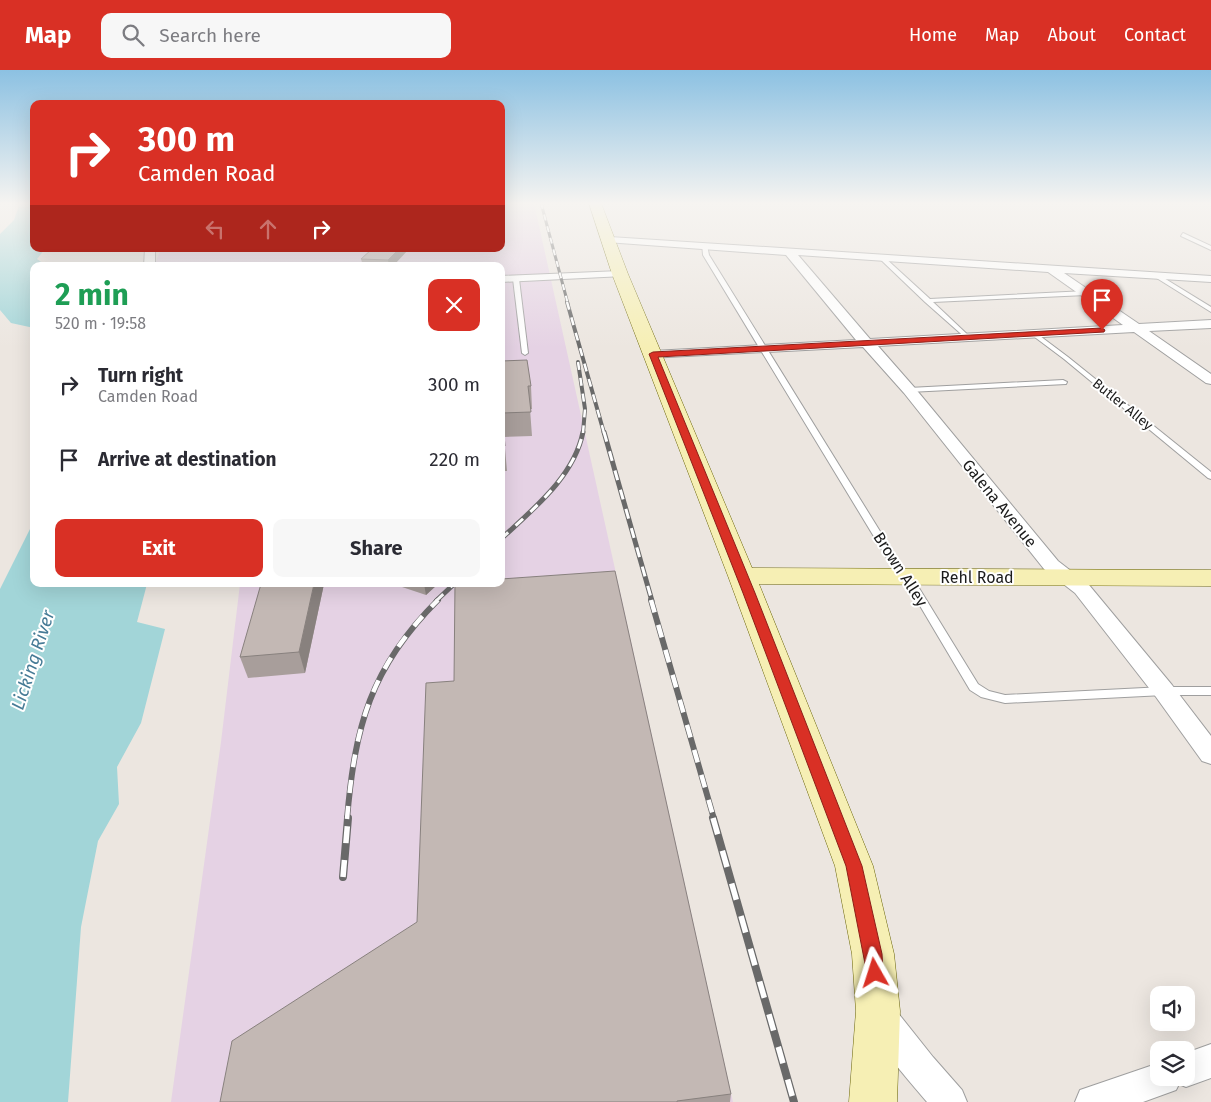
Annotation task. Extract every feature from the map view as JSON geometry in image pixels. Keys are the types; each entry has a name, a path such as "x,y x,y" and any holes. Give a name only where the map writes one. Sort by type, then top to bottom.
{"street":[{"path":"613,251 620,274 742,576 854,866 873,954 878,1011 877,1052 872,1102"},
{"name":"Galena Avenue","path":"789,251 909,390 1051,565 1082,589 1164,691 1211,754"},
{"path":"791,251 1051,270 1211,279"},
{"path":"1051,270 1211,380"},
{"path":"505,280 620,274"},
{"path":"653,354 1211,324"},
{"name":"Rehl Road","path":"742,576 1211,578"},
{"path":"878,1011 921,1069 950,1102"},
{"path":"1195,1067 1211,1061"},
{"path":"1092,1102 1150,1083"}],"lane":[{"name":"Brown Alley","path":"705,251 895,563 906,577 974,687 985,694 1005,699 1164,691 1211,691"},
{"path":"881,257 968,338"},
{"path":"1158,276 1211,310"},
{"path":"516,279 525,353"},
{"path":"927,301 1086,293"},
{"name":"Butler Alley","path":"1034,334 1211,476"},
{"path":"909,390 1063,382"}],"shaded area":[{"path":"545,251 733,1102 171,1102 221,742 240,587 505,587 505,262 156,262 160,252"}],"water":[{"path":"0,251 43,252 37,259 41,262 30,262 30,327 11,323 0,310"},
{"name":"Licking River","path":"30,529 30,587 146,587 137,622 165,629 141,723 117,767 119,804 98,841 81,927 68,1102 0,1102 0,589"}],"building":[{"path":"369,252 396,252 388,260 361,259"},
{"path":"527,360 531,386 528,386 531,412 505,413 505,361"},
{"path":"615,571 731,1094 677,1102 220,1102 232,1041 417,922 426,683 454,681 455,587 505,587 505,579"},
{"path":"260,587 313,587 299,652 240,657"}],"railway":[{"path":"554,251 568,304"},
{"path":"567,302 604,433"},
{"path":"578,362 585,409 583,433"},
{"path":"505,535 539,504 562,478 578,448 583,432"},
{"path":"604,432 652,601"},
{"path":"436,601 451,587"},
{"path":"347,819 355,755 361,727 370,700 381,675 396,650 415,625 438,600"},
{"path":"651,600 714,819"},
{"path":"343,877 348,818"},
{"path":"713,818 794,1102"}],"route":[{"path":"875,973 873,954 854,866 831,802 749,593 653,354 1102,330"}]}
